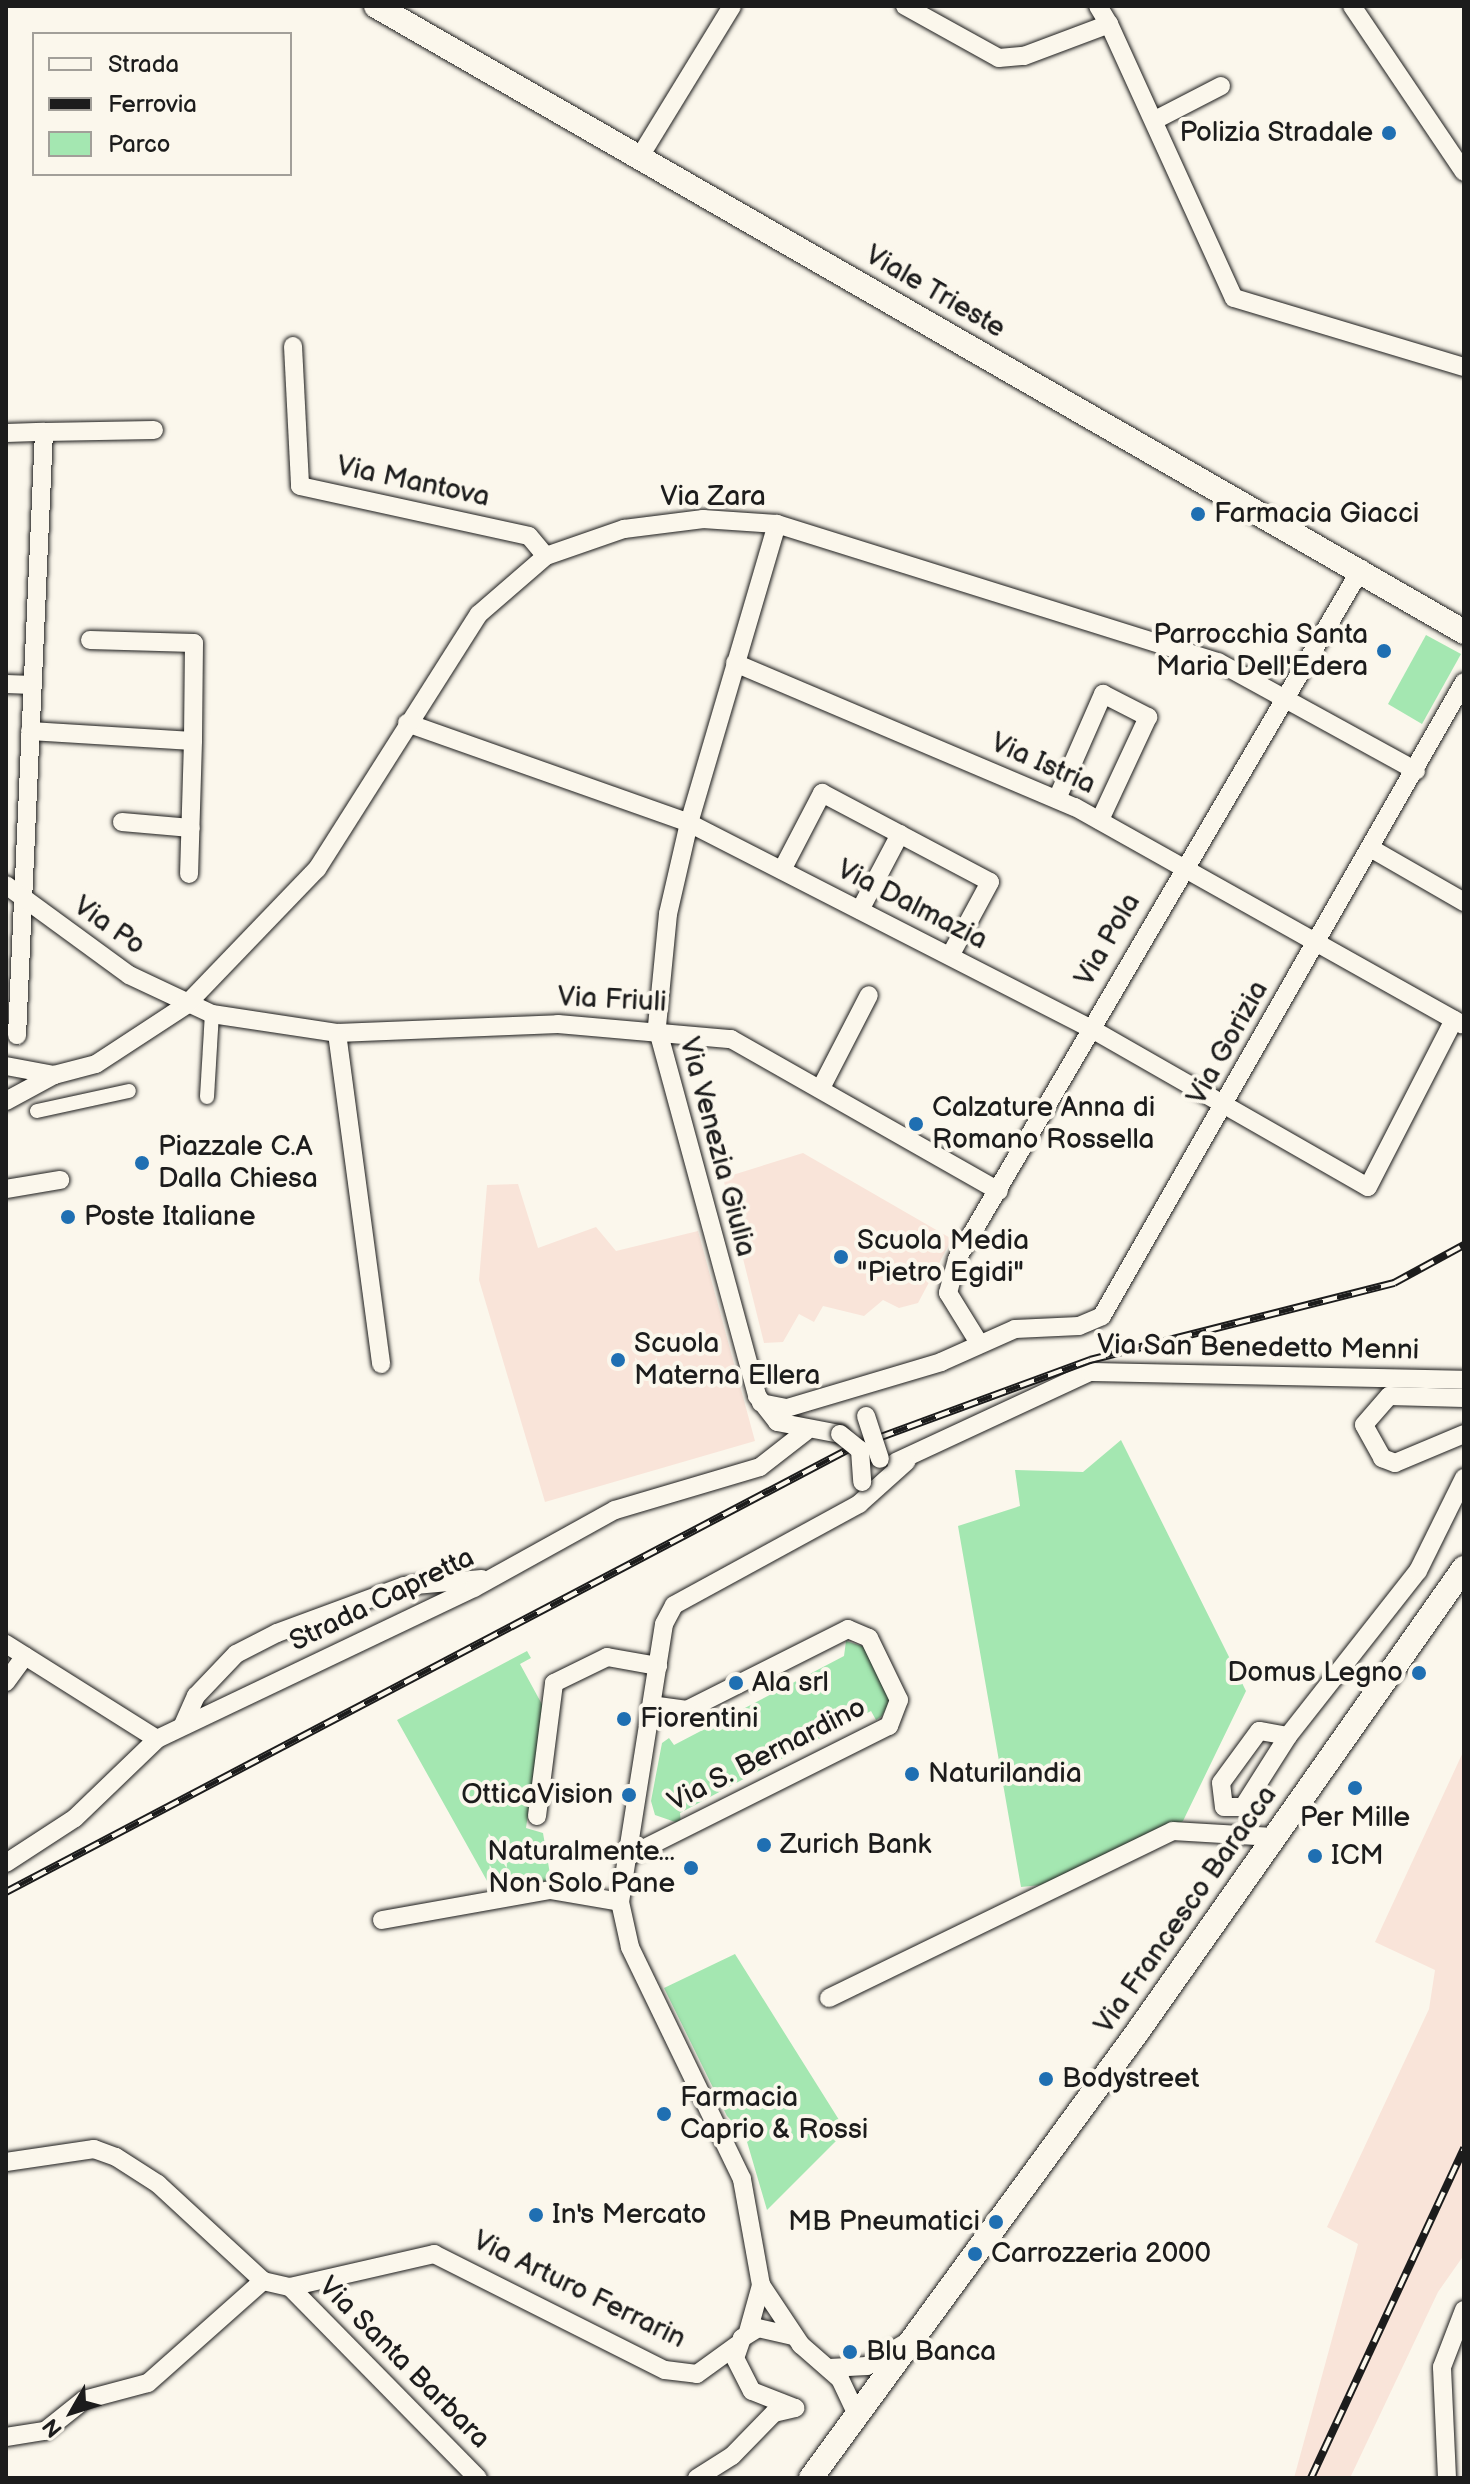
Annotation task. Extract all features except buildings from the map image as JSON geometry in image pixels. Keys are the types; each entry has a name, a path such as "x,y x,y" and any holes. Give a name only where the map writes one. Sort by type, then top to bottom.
{"main road":[{"name":"Viale Trieste","path":"376,6 1361,569 1464,632"},
{"name":"Via Francesco Baracca","path":"811,2478 920,2331 1464,1568"}],"street":[{"path":"639,158 732,6"},
{"path":"905,6 999,58 1024,56 1109,24"},
{"path":"1098,6 1157,119 1234,298 1464,367"},
{"path":"1352,6 1464,172"},
{"path":"1157,119 1221,86"},
{"name":"Via Mantova","path":"293,346 300,486 529,536 546,556"},
{"path":"6,433 154,430"},
{"path":"17,1035 44,432"},
{"name":"Via Zara","path":"6,1101 54,1075 110,1057 186,1005 310,878 479,614 546,556 624,529 671,522 777,524 1218,662 1416,771"},
{"name":"Via Venezia Giulia","path":"761,1403 657,1027 668,914 689,823 777,524"},
{"name":"Via Pola","path":"979,1343 953,1306 948,1280 1183,864 1286,698 1361,569"},
{"path":"90,640 194,643 189,874"},
{"name":"Via Istria","path":"735,663 1100,820 1183,864 1315,944 1459,1023"},
{"name":"Via Gorizia","path":"761,1403 787,1408 882,1381 1015,1329 1079,1326 1102,1316 1225,1107 1464,682"},
{"path":"6,684 33,685"},
{"path":"1057,799 1103,694 1148,717 1100,820"},
{"name":"Via Dalmazia","path":"407,723 689,823 1090,1028 1368,1187 1459,1023"},
{"path":"30,731 193,741"},
{"path":"782,870 822,793 990,882 950,956"},
{"path":"122,822 191,828"},
{"path":"860,910 900,834"},
{"path":"1372,849 1464,902"},
{"name":"Via Po","path":"6,885 129,975 186,1005"},
{"path":"822,1086 869,995"},
{"name":"Via Friuli","path":"186,1005 212,1014 337,1033 657,1027 731,1039 822,1086 999,1191"},
{"path":"207,1097 212,1014"},
{"path":"337,1033 381,1364"},
{"path":"6,1066 54,1075"},
{"path":"37,1111 129,1091"},
{"path":"6,1189 60,1180"},
{"name":"Via San Benedetto Menni","path":"658,1666 664,1624 685,1594 832,1516 870,1484 907,1461 1042,1389 1090,1372 1464,1380"},
{"path":"870,1484 880,1459 866,1416 882,1381"},
{"path":"1464,1398 1389,1396 1364,1425 1382,1458 1395,1463 1464,1434"},
{"path":"761,1403 777,1422 806,1431 840,1434 860,1450 880,1459 907,1461"},
{"name":"Strada Capretta","path":"6,1863 75,1818 157,1739 491,1578 615,1510 760,1467 806,1431"},
{"path":"860,1450 870,1484"},
{"path":"1288,1736 1418,1571 1464,1478"},
{"path":"183,1725 196,1696 236,1654 277,1633 404,1586 491,1578"},
{"name":"Via S. Bernardino","path":"627,1857 889,1726 899,1700 869,1638 848,1629 687,1710 652,1705"},
{"path":"6,1644 157,1739"},
{"path":"6,1682 25,1656"},
{"path":"537,1816 554,1683 607,1657 658,1666 620,1902 630,1947 742,2179 761,2285 796,2338"},
{"path":"829,1998 1173,1831 1273,1837"},
{"path":"382,1920 550,1890 620,1902"},
{"path":"6,2162 94,2149 116,2157 158,2184 263,2281 148,2383 84,2400 45,2431 6,2437"},
{"name":"Via Arturo Ferrarin","path":"263,2281 290,2287 449,2257 665,2370 697,2374 742,2338"},
{"path":"697,2478 732,2456 774,2413 795,2408 744,2385 742,2338 761,2285"},
{"name":"Via Santa Barbara","path":"290,2287 478,2478"},
{"path":"1447,2478 1442,2367 1464,2310"},
{"path":"742,2338 778,2328 796,2338 829,2368 858,2417"},
{"path":"829,2368 877,2363 920,2331"}],"shaded area":[{"name":"Scuola Media \"Pietro Egidi\"","path":"803,1153 952,1239 918,1303 899,1308 883,1300 864,1316 823,1306 814,1322 799,1314 783,1342 764,1343 723,1178"},
{"name":"Scuola Materna Ellera","path":"518,1184 538,1248 596,1227 616,1251 698,1231 755,1441 545,1502 479,1280 487,1185"},
{"path":"1464,1750 1464,2255 1438,2292 1350,2478 1294,2478 1358,2244 1327,2227 1429,2009 1435,1970 1375,1942"}],"green space":[{"path":"1426,635 1461,654 1422,724 1388,704"},
{"path":"1121,1440 1246,1691 1183,1821 1061,1883 1021,1887 958,1526 1020,1506 1015,1470 1083,1472"},
{"path":"846,1641 865,1647 890,1700 882,1716 876,1720 871,1711 680,1813 681,1824 655,1815 651,1801 662,1743 669,1738 674,1745 844,1656"},
{"path":"527,1651 531,1658 520,1664 544,1708 526,1828 543,1833 551,1880 491,1888 397,1720"},
{"path":"735,1954 846,2131 767,2210 745,2135 727,2116 664,1988"}],"railway":[{"path":"6,1892 851,1448 1090,1360 1394,1283 1464,1245"},
{"path":"1311,2478 1464,2148"}],"place":[{"name":"Polizia Stradale","path":"1389,133"},
{"name":"Farmacia Giacci","path":"1198,514"},
{"name":"Parrocchia Santa Maria Dell'Edera","path":"1384,651"},
{"name":"Calzature Anna di Romano Rossella","path":"916,1124"},
{"name":"Piazzale C.A Dalla Chiesa","path":"142,1163"},
{"name":"Poste Italiane","path":"68,1217"},
{"name":"Scuola Media \"Pietro Egidi\"","path":"841,1257"},
{"name":"Scuola Materna Ellera","path":"618,1360"},
{"name":"Domus Legno","path":"1419,1673"},
{"name":"Ala srl","path":"736,1683"},
{"name":"Fiorentini","path":"624,1719"},
{"name":"Naturilandia","path":"912,1774"},
{"name":"Per Mille","path":"1355,1788"},
{"name":"OtticaVision","path":"629,1795"},
{"name":"Zurich Bank","path":"764,1845"},
{"name":"ICM","path":"1315,1856"},
{"name":"Naturalmente... Non Solo Pane","path":"691,1868"},
{"name":"Bodystreet","path":"1046,2079"},
{"name":"Farmacia Caprio & Rossi","path":"664,2114"},
{"name":"In's Mercato","path":"536,2215"},
{"name":"MB Pneumatici","path":"996,2222"},
{"name":"Carrozzeria 2000","path":"975,2254"},
{"name":"Blu Banca","path":"850,2352"}]}
